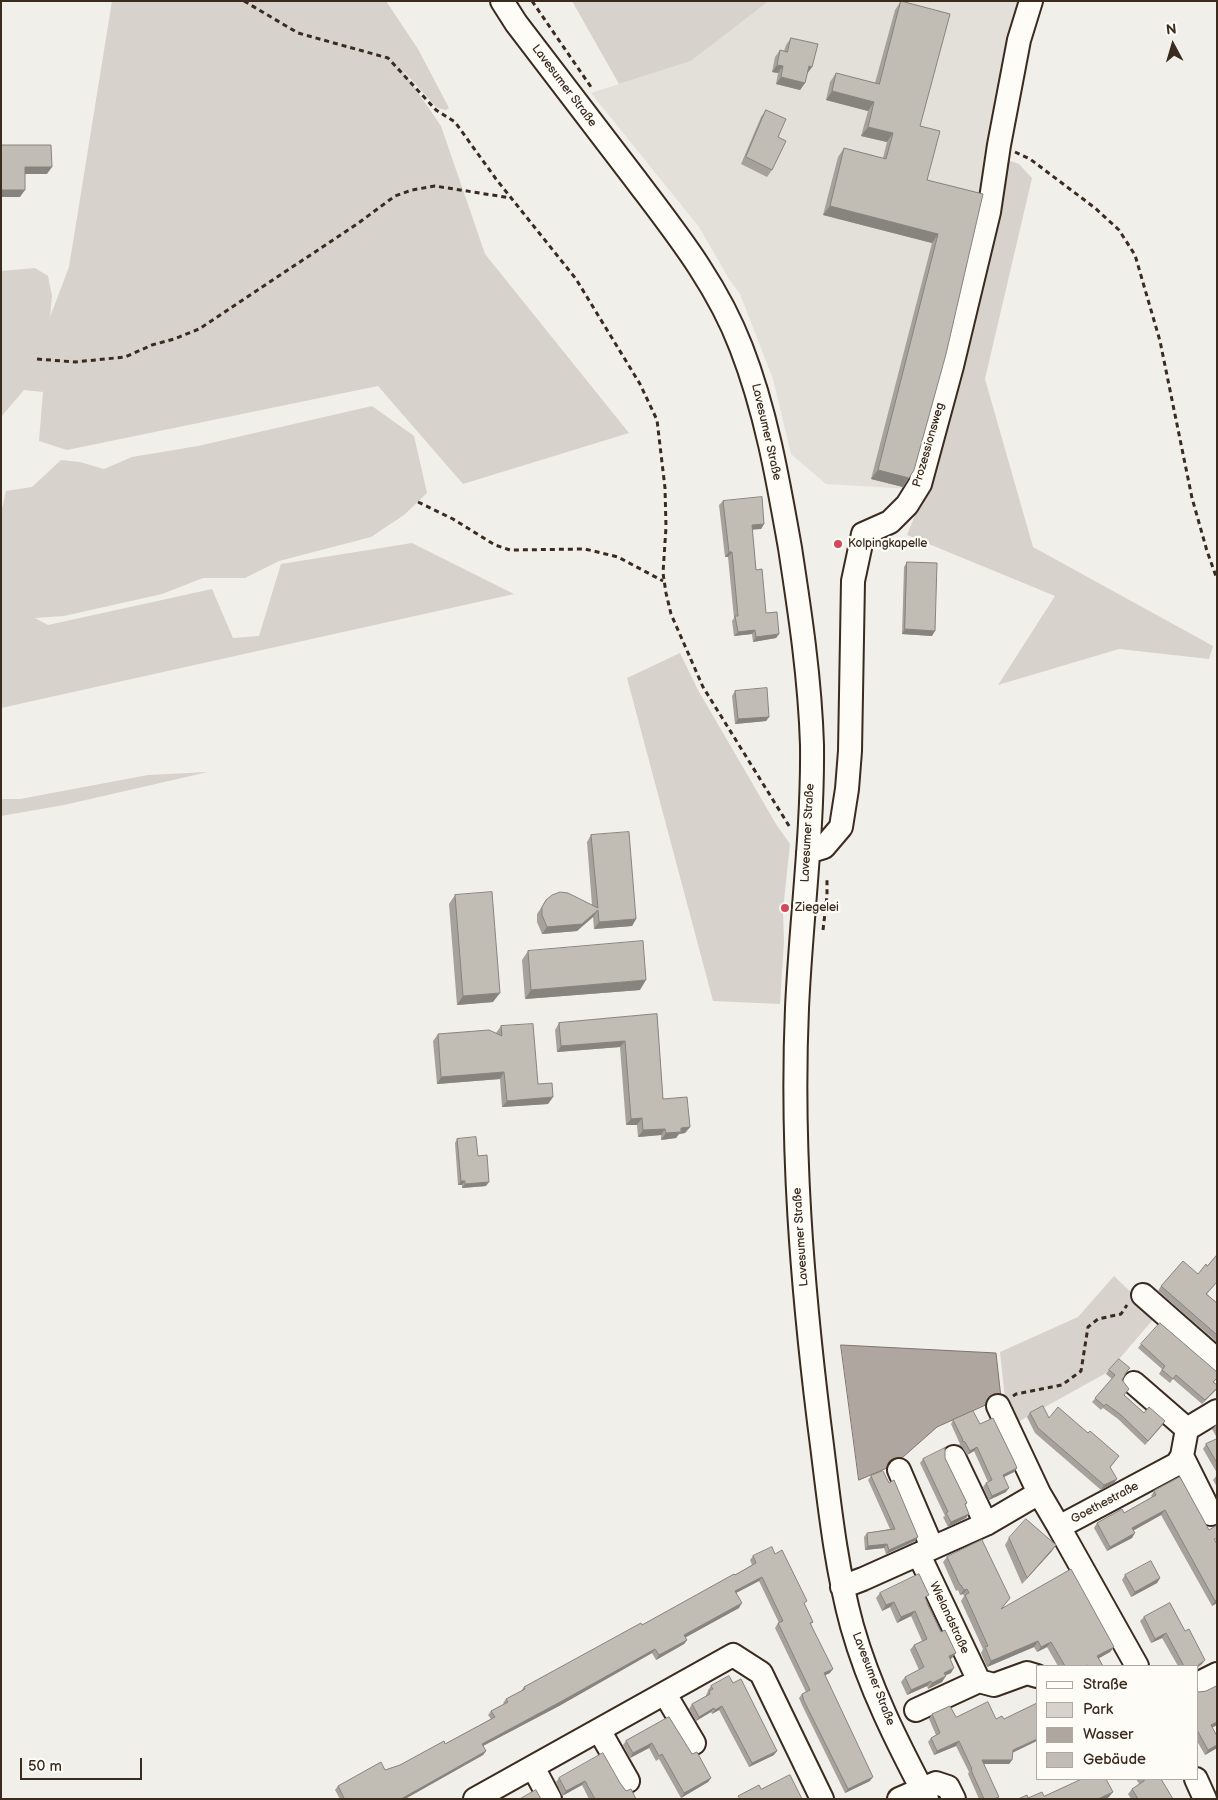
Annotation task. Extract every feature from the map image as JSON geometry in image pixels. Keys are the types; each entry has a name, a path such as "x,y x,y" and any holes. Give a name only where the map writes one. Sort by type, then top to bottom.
{"street":[{"name":"Lavesumer Straße","path":"502,1 693,256 720,301 740,342 754,382 775,469 800,613 812,744 808,852 797,1008 795,1134 798,1204 810,1346 830,1508 842,1587 852,1628 868,1674 889,1723 924,1794"},
{"name":"Prozessionsweg","path":"808,852 824,847 840,827 847,790 850,751 853,581 862,534 890,522 908,506 920,484 952,366 989,212 999,145 1019,40 1031,1"},
{"path":"1143,1295 1217,1360"},
{"path":"1134,1384 1187,1429"},
{"name":"Goethestraße","path":"998,1406 1040,1493 1059,1527 1177,1464 1182,1456"},
{"path":"1210,1514 1182,1456 1187,1429 1217,1411"},
{"path":"954,1457 986,1524"},
{"path":"899,1470 926,1551"},
{"path":"842,1587 986,1524 1040,1493"},
{"path":"1059,1527 1128,1663"},
{"name":"Wielandstraße","path":"926,1551 979,1681"},
{"path":"475,1799 733,1655 761,1672 822,1799"},
{"path":"916,1710 979,1681 994,1685 1027,1673 1036,1676"},
{"path":"1198,1684 1217,1674"},
{"path":"665,1694 694,1743"},
{"path":"599,1730 628,1781"},
{"path":"533,1767 550,1799"},
{"path":"1196,1780 1205,1799"},
{"path":"899,1799 924,1794 936,1783 948,1787 954,1799"}],"path":[{"path":"244,1 298,33 388,58 436,110 456,122 496,179 576,279 640,384 657,420 665,488 666,527 663,573 671,614 703,687 756,772 783,820 808,852"},
{"path":"999,145 1030,159 1095,208 1119,230 1135,255 1160,341 1192,498 1217,579"},
{"path":"37,359 75,362 125,357 152,345 199,329 357,224 395,196 412,190 435,186 511,198"},
{"path":"418,502 453,519 495,545 510,550 585,549 618,557 664,581"},
{"path":"998,1406 1016,1394 1062,1385 1081,1372 1088,1327 1098,1319 1121,1314 1136,1293 1143,1295"}],"shaded area":[{"path":"769,1 1020,1 984,205 910,489 826,484 791,454 773,379 740,294 729,279 699,227 591,93 691,61"}],"green space":[{"path":"112,1 386,1 418,49 449,108 446,110 437,108 401,68 441,126 485,254 629,433 463,484 378,386 67,450 39,441 43,392 24,390 1,417 1,271 35,268 48,276 52,296 50,317 69,267"},
{"path":"572,1 769,1 691,61 619,84"},
{"path":"1008,160 1019,164 1032,178 985,379 1033,547 1213,646 1209,659 1119,649 998,685 1055,596 907,535 933,471"},
{"path":"372,406 414,436 427,493 404,515 371,537 279,561 245,578 203,578 162,594 64,616 35,618 48,625 212,589 233,638 259,636 281,564 412,543 514,594 1,708 1,513 6,491 32,487 61,460 80,462 104,469 132,457 198,446"},
{"path":"680,653 698,690 776,824 790,844 783,910 784,941 780,1004 713,1001 627,678"},
{"path":"208,772 64,805 1,816 1,799 20,799 148,775"},
{"path":"1114,1276 1156,1316 1108,1372 1016,1423 1005,1399 1000,1352 1078,1317"}],"water":[{"path":"841,1345 996,1353 1001,1398 937,1427 894,1465 859,1480"}],"building":[{"path":"901,1 950,14 920,126 940,131 927,180 983,194 946,354 914,470 909,478 878,470 938,234 830,206 844,148 886,159 893,133 868,127 874,102 832,91 836,73 879,84"},
{"path":"791,38 818,44 812,67 809,66 805,83 781,77 783,66 777,65 780,50 787,52"},
{"path":"766,110 786,119 778,137 786,141 772,170 746,157"},
{"path":"1,145 51,145 52,167 25,167 25,190 1,190"},
{"path":"762,497 764,524 752,525 756,570 762,569 766,613 777,612 779,634 756,637 755,630 738,632 735,616 738,616 732,552 729,552 723,501"},
{"path":"907,562 937,563 935,631 905,629"},
{"path":"767,688 769,717 738,719 735,691"},
{"path":"629,832 636,919 599,922 598,910 582,924 547,927 542,915 542,907 552,895 560,892 568,893 598,908 591,835"},
{"path":"492,892 500,993 463,996 455,895"},
{"path":"643,941 646,980 531,990 528,951"},
{"path":"657,1014 663,1099 687,1097 690,1127 681,1128 681,1132 666,1133 665,1129 643,1130 642,1118 631,1119 625,1041 561,1046 559,1023"},
{"path":"533,1024 538,1084 552,1083 553,1097 507,1101 504,1072 441,1077 438,1034 489,1030 502,1036 501,1026"},
{"path":"476,1137 478,1156 487,1155 489,1182 465,1184 465,1181 461,1181 457,1139"},
{"path":"1217,1255 1217,1282 1206,1294 1217,1303 1217,1335 1161,1286 1183,1261 1198,1274"},
{"path":"1160,1323 1217,1372 1217,1378 1213,1382 1217,1385 1217,1388 1205,1400 1176,1375 1173,1379 1162,1370 1165,1366 1141,1344"},
{"path":"1119,1359 1130,1368 1122,1380 1129,1389 1124,1395 1144,1413 1149,1407 1165,1421 1148,1441 1121,1415 1106,1404 1104,1406 1095,1398 1115,1375 1109,1370"},
{"path":"1043,1406 1049,1418 1058,1407 1119,1456 1110,1467 1117,1479 1104,1485 1038,1428 1030,1413"},
{"path":"973,1411 980,1424 993,1418 1017,1468 1003,1475 1009,1488 992,1496 986,1483 992,1480 977,1447 970,1451 965,1442 962,1441 953,1420"},
{"path":"1217,1439 1217,1463 1206,1444"},
{"path":"945,1448 945,1458 967,1503 965,1504 969,1514 951,1522 923,1459"},
{"path":"883,1471 889,1483 894,1480 918,1537 889,1550 887,1544 868,1546 867,1533 895,1529 871,1476"},
{"path":"1180,1477 1209,1530 1217,1525 1217,1539 1214,1539 1217,1544 1217,1600 1215,1601 1165,1510 1132,1528 1135,1533 1110,1547 1097,1523 1122,1509 1124,1513 1156,1495 1154,1491"},
{"path":"1026,1519 1056,1545 1027,1578 1009,1538"},
{"path":"982,1540 1010,1598 1001,1609 1071,1569 1114,1647 1097,1656 1102,1665 1064,1665 1051,1642 1041,1647 1038,1641 991,1661 985,1647 988,1646 965,1595 969,1593 967,1589 964,1590 960,1585 947,1557"},
{"path":"772,1547 775,1554 782,1550 807,1601 804,1603 813,1622 810,1623 833,1669 824,1673 873,1777 848,1789 804,1701 802,1694 810,1690 778,1623 783,1621 762,1577 735,1591 742,1603 684,1635 687,1640 659,1655 655,1649 482,1744 486,1751 401,1799 343,1799 338,1786 381,1762 385,1770 400,1765 444,1741 445,1744 495,1717 491,1711 508,1702 506,1699 525,1689 524,1687 641,1623 642,1625 735,1575 756,1563 753,1556"},
{"path":"1151,1561 1160,1578 1135,1592 1125,1575"},
{"path":"919,1574 929,1595 925,1597 928,1605 941,1632 945,1630 956,1653 949,1656 954,1668 944,1673 946,1676 911,1690 905,1677 924,1667 914,1645 927,1639 915,1611 901,1617 894,1602 886,1605 880,1593"},
{"path":"1170,1603 1185,1631 1189,1629 1205,1660 1198,1665 1183,1665 1166,1633 1155,1639 1144,1617"},
{"path":"729,1676 733,1683 741,1679 777,1751 752,1763 722,1706 715,1710 714,1708 699,1717 692,1704 710,1694 709,1691 713,1689 711,1686"},
{"path":"1217,1686 1217,1722 1211,1725 1217,1736 1217,1745 1208,1750 1198,1732 1198,1692 1206,1691"},
{"path":"988,1702 996,1719 1002,1716 1004,1719 1036,1703 1036,1739 1013,1750 1012,1760 982,1760 999,1797 984,1799 959,1741 937,1751 931,1738 940,1733 932,1714 950,1706 956,1717"},
{"path":"669,1717 692,1754 697,1752 711,1778 684,1793 662,1754 659,1756 652,1743 633,1753 626,1741"},
{"path":"603,1753 620,1783 626,1791 631,1789 636,1799 595,1799 585,1781 566,1791 559,1778"},
{"path":"790,1775 802,1799 740,1799 738,1796 759,1785 761,1789"},
{"path":"1080,1780 1107,1780 1113,1792 1098,1799 1018,1799 1027,1795 1028,1798 1042,1792 1044,1796"},
{"path":"1162,1780 1173,1799 1138,1799 1132,1789 1144,1781"},
{"path":"536,1790 541,1799 520,1799"}],"place":[{"name":"Kolpingkapelle","path":"838,544"},
{"name":"Ziegelei","path":"785,908"}]}
